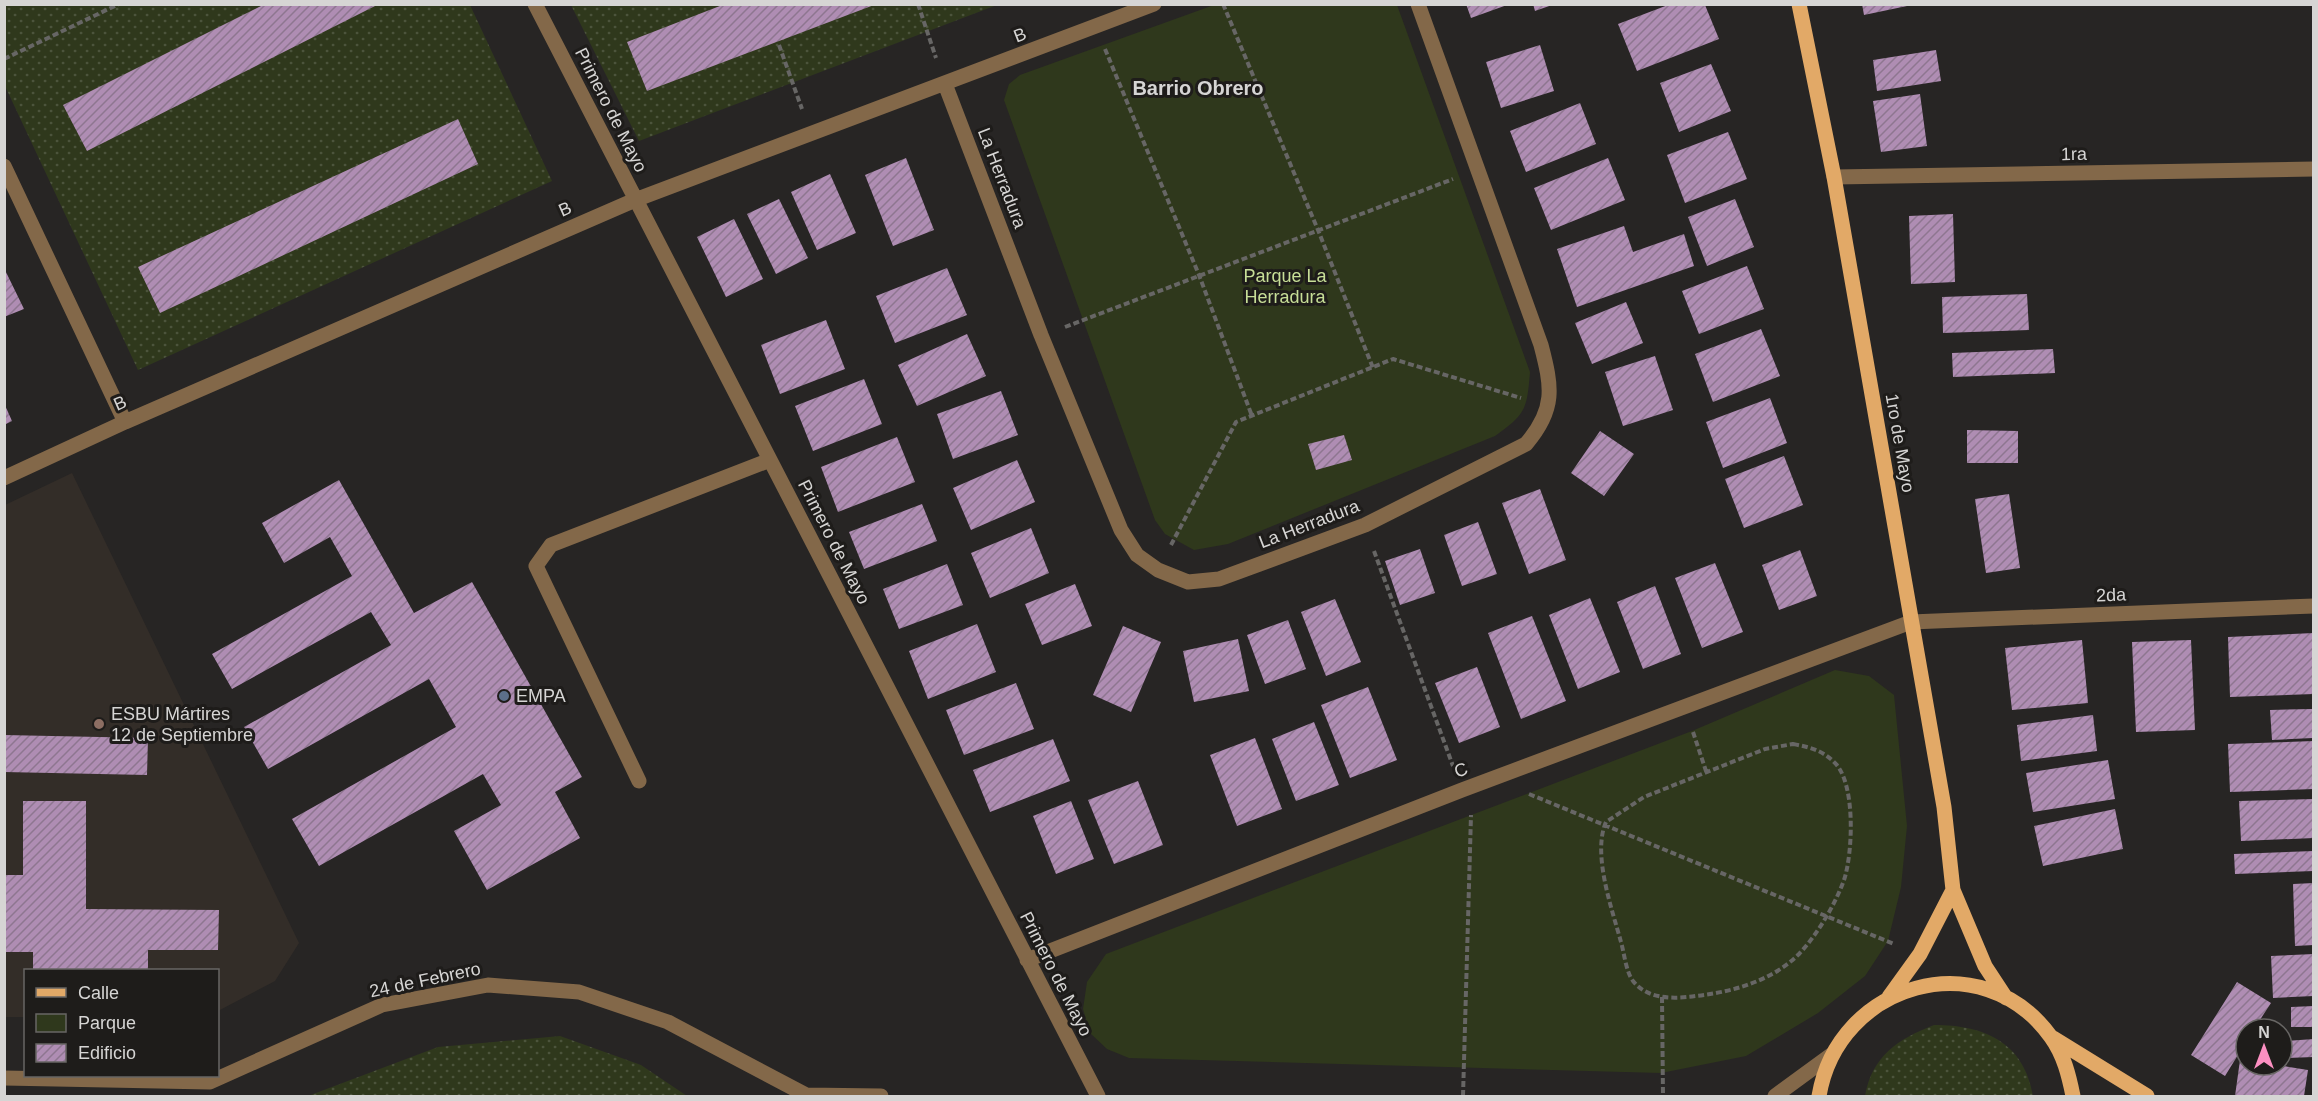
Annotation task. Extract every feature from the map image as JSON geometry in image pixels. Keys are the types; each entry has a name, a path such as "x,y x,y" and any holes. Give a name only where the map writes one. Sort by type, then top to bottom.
{"main road":[{"name":"1ro de Mayo","path":"1799,4 1834,177 1944,807 1953,890 1985,966 2006,998"},
{"path":"1889,997 1920,954 1953,890"},
{"path":"1819,1096 1822,1077 1831,1055 1855,1021 1889,997 1917,987 1947,983 1978,987 2006,998 2031,1015 2051,1037 2068,1070 2073,1096"},
{"path":"2051,1037 2147,1096"}],"street":[{"name":"Primero de Mayo","path":"535,4 1098,1096"},
{"name":"B","path":"4,478 124,422 635,200 1154,4"},
{"name":"La Herradura","path":"945,84 1041,335 1121,530 1137,555 1158,570 1188,582 1219,579 1365,525 1526,444 1542,425 1549,406 1551,381 1541,345 1418,4"},
{"path":"4,165 124,422"},
{"name":"1ra","path":"1834,177 2313,169"},
{"path":"639,781 536,566 551,545 770,460"},
{"name":"2da","path":"1911,622 2313,606"},
{"name":"C","path":"1027,960 1497,777 1911,622"},
{"name":"24 de Febrero","path":"4,1078 210,1089 382,1005 488,985 579,992 668,1022 806,1096 881,1096"},
{"path":"1775,1096 1831,1055"}],"path":[{"path":"4,59 119,4"},
{"path":"918,4 945,84"},
{"path":"1223,4 1373,368"},
{"path":"1095,27 1199,275 1252,416"},
{"path":"779,45 812,135"},
{"path":"1041,335 1476,168"},
{"path":"1158,570 1236,422 1393,359 1549,406"},
{"path":"1684,707 1707,774"},
{"path":"1793,744 1816,749 1835,763 1848,787 1851,828 1845,879 1825,917 1799,954 1761,980 1717,994 1673,999 1651,994 1632,980 1600,857 1604,825 1615,813 1644,797 1707,774 1765,749 1793,744"},
{"path":"1497,777 1526,793 1920,954"},
{"path":"1662,997 1663,1096"}],"shaded area":[{"name":"ESBU Mártires 12 de Septiembre","path":"72,473 299,943 275,981 219,1010 219,969 24,969 24,1017 5,1017 5,505"}],"green space":[{"path":"4,5 470,5 552,181 138,370 5,86"},
{"path":"571,5 997,5 639,141"},
{"name":"Parque La Herradura","path":"1214,5 1397,5 1530,372 1528,395 1523,410 1513,422 1495,436 1228,544 1194,550 1165,534 1155,520 1004,100 1009,84 1020,75"},
{"path":"1835,670 1869,676 1894,695 1907,826 1901,887 1888,941 1865,976 1818,1013 1746,1056 1661,1073 1129,1058 1107,1049 1090,1033 1083,1009 1087,982 1106,954 1692,731"},
{"path":"1934,1025 1969,1028 1999,1040 2021,1062 2033,1096 1865,1096 1868,1082 1880,1060 1898,1043"},
{"path":"560,1036 641,1065 687,1096 308,1096 438,1047"}],"building":[{"path":"265,4 379,4 87,151 63,105"},
{"path":"725,4 874,5 647,91 627,42"},
{"path":"1466,4 1507,4 1507,5 1471,18"},
{"path":"1533,4 1552,4 1552,5 1535,11"},
{"path":"1862,4 1907,4 1907,6 1864,15"},
{"path":"1668,5 1705,5 1719,39 1637,71 1618,24"},
{"path":"1540,45 1554,91 1501,108 1486,62"},
{"path":"1936,50 1941,81 1877,91 1873,60"},
{"path":"1711,64 1731,111 1679,132 1660,83"},
{"path":"1920,94 1927,146 1881,152 1873,101"},
{"path":"1580,103 1596,144 1526,172 1510,131"},
{"path":"458,119 478,164 160,313 138,267"},
{"path":"1728,132 1747,179 1685,203 1667,155"},
{"path":"906,158 934,230 893,246 865,175"},
{"path":"1608,158 1625,200 1551,230 1534,188"},
{"path":"830,174 856,233 817,250 791,192"},
{"path":"779,199 808,258 776,274 747,214"},
{"path":"1735,199 1754,247 1707,266 1688,217"},
{"path":"1953,214 1955,282 1911,284 1909,216"},
{"path":"734,219 763,279 726,297 697,237"},
{"path":"1624,226 1633,252 1684,234 1694,266 1577,307 1557,249"},
{"path":"1747,266 1764,309 1699,334 1682,291"},
{"path":"4,268 24,309 4,317"},
{"path":"947,268 967,315 895,343 876,296"},
{"path":"2027,294 2029,330 1943,333 1942,297"},
{"path":"1626,302 1643,343 1592,364 1575,323"},
{"path":"826,320 845,369 780,394 761,345"},
{"path":"1761,329 1780,376 1713,402 1695,354"},
{"path":"967,334 986,376 917,406 898,365"},
{"path":"2053,349 2055,373 1953,377 1952,353"},
{"path":"1655,356 1673,410 1623,426 1605,372"},
{"path":"864,379 882,424 813,451 795,406"},
{"path":"1001,391 1018,435 953,459 937,414"},
{"path":"1770,398 1787,443 1723,468 1706,422"},
{"path":"4,403 12,421 4,425"},
{"path":"1967,430 2018,431 2018,463 1967,463"},
{"path":"1600,431 1634,454 1604,496 1571,473"},
{"path":"1344,435 1352,460 1316,470 1308,444"},
{"path":"897,437 915,482 838,512 821,467"},
{"path":"1784,456 1803,505 1744,528 1725,479"},
{"path":"1017,460 1035,502 971,530 953,488"},
{"path":"339,480 414,613 472,582 582,777 555,792 580,838 487,890 454,831 501,805 483,774 319,866 292,819 456,727 429,679 268,769 244,727 391,645 371,612 232,689 212,654 352,576 330,537 284,563 262,523"},
{"path":"1540,489 1566,560 1529,574 1502,503"},
{"path":"2009,494 2020,568 1986,573 1975,499"},
{"path":"922,504 937,541 864,569 849,532"},
{"path":"1478,522 1497,574 1462,586 1444,535"},
{"path":"1031,528 1049,573 990,598 971,553"},
{"path":"1420,549 1435,593 1400,605 1385,561"},
{"path":"1800,550 1817,596 1779,610 1762,565"},
{"path":"1715,563 1743,632 1702,648 1675,578"},
{"path":"947,564 963,605 899,629 883,589"},
{"path":"1075,584 1092,626 1042,645 1025,604"},
{"path":"1655,586 1681,654 1643,669 1617,602"},
{"path":"1590,598 1620,672 1578,689 1549,615"},
{"path":"1335,599 1361,662 1326,676 1301,612"},
{"path":"1532,616 1566,701 1521,719 1488,633"},
{"path":"1288,620 1306,669 1265,684 1247,635"},
{"path":"977,624 996,672 928,699 909,651"},
{"path":"1123,626 1161,642 1131,712 1093,695"},
{"path":"2314,633 2314,694 2230,697 2228,637"},
{"path":"1238,639 1249,691 1194,702 1183,651"},
{"path":"2082,640 2088,703 2012,710 2005,648"},
{"path":"2191,640 2195,730 2136,732 2132,642"},
{"path":"1477,667 1500,727 1459,743 1435,683"},
{"path":"1016,683 1034,729 964,755 946,710"},
{"path":"1368,687 1397,760 1350,778 1321,705"},
{"path":"2312,709 2313,738 2272,740 2270,710"},
{"path":"2093,715 2097,751 2021,761 2017,725"},
{"path":"1314,722 1339,785 1296,801 1272,739"},
{"path":"4,735 148,738 147,775 4,772"},
{"path":"1255,738 1282,809 1237,826 1210,755"},
{"path":"1053,739 1070,781 990,812 973,770"},
{"path":"2314,741 2314,789 2230,792 2228,744"},
{"path":"2108,760 2115,799 2033,812 2026,773"},
{"path":"1138,781 1163,845 1114,864 1088,800"},
{"path":"2314,799 2314,838 2241,841 2239,801"},
{"path":"23,801 86,801 86,909 219,910 218,950 148,950 148,969 33,969 33,952 4,952 4,875 23,875"},
{"path":"1071,801 1094,859 1056,874 1033,816"},
{"path":"2115,809 2123,849 2043,866 2034,826"},
{"path":"2314,851 2314,871 2235,874 2234,854"},
{"path":"2314,883 2314,945 2295,946 2293,884"},
{"path":"2314,954 2314,996 2273,998 2271,956"},
{"path":"2237,982 2271,1003 2262,1017 2234,1017 2234,1061 2225,1076 2191,1055"},
{"path":"2314,1006 2314,1027 2294,1027 2291,1007"},
{"path":"2314,1039 2314,1057 2294,1058 2294,1040"},
{"path":"2294,1068 2308,1070 2304,1096 2235,1096 2238,1077 2294,1077"}],"place":[{"name":"EMPA","path":"504,696"},
{"name":"ESBU Mártires 12 de Septiembre","path":"99,724"}],"district":[{"name":"Barrio Obrero","path":"1198,88"}]}
